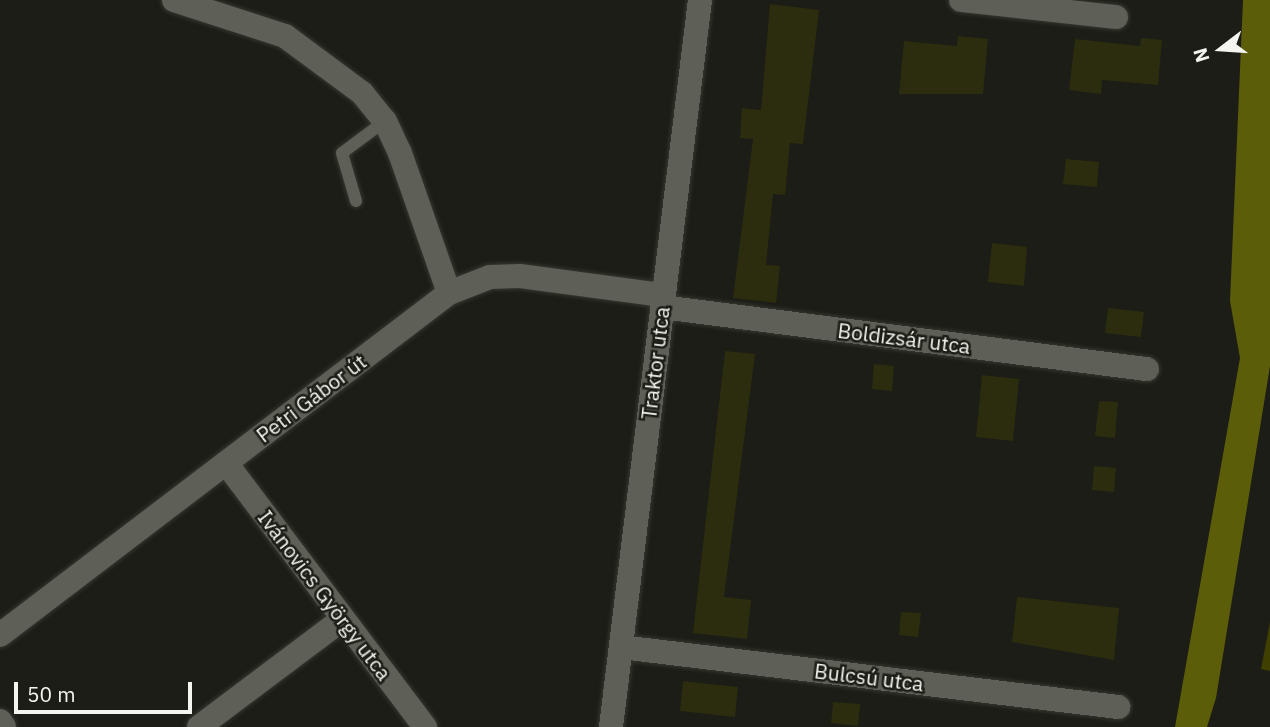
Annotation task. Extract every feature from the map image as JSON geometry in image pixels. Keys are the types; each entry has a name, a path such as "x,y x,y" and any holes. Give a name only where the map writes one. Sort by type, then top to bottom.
{"street":[{"path":"173,0 285,36 337,70 385,121 449,293"},
{"name":"Traktor utca","path":"611,727 700,0"},
{"path":"961,0 1116,17"},
{"name":"Petri Gábor út","path":"0,635 449,293 490,277 520,276 663,301"},
{"name":"Boldizsár utca","path":"663,301 1147,369"},
{"name":"Ivánovics György utca","path":"226,463 425,727"},
{"path":"199,727 343,619"},
{"name":"Bulcsú utca","path":"621,647 1118,707"},
{"path":"0,721 4,727"}],"lane":[{"path":"356,201 342,153 385,121"}],"shaded area":[{"path":"1243,0 1270,0 1270,366 1216,698 1207,727 1175,727 1240,358 1230,301"},
{"path":"1270,622 1270,671 1261,669"}],"building":[{"path":"770,4 819,10 803,144 790,143 785,195 773,194 766,265 780,266 776,303 733,298 753,139 740,138 742,108 761,110"},
{"path":"958,36 988,39 983,94 899,94 904,41 957,46"},
{"path":"1141,38 1162,40 1158,85 1102,80 1101,94 1069,90 1075,39 1140,46"},
{"path":"1066,159 1099,162 1097,187 1063,184"},
{"path":"992,243 1027,247 1024,286 988,282"},
{"path":"1108,308 1144,312 1141,337 1105,333"},
{"path":"725,351 755,354 724,597 751,600 747,639 693,633"},
{"path":"874,364 894,366 892,391 872,389"},
{"path":"982,375 1019,379 1013,441 976,437"},
{"path":"1099,401 1118,402 1115,438 1095,436"},
{"path":"1094,466 1116,468 1114,492 1092,490"},
{"path":"1017,597 1119,608 1114,660 1012,642"},
{"path":"901,612 921,613 918,637 899,635"},
{"path":"683,681 738,687 735,717 680,711"},
{"path":"833,702 860,704 858,726 831,723"}]}
